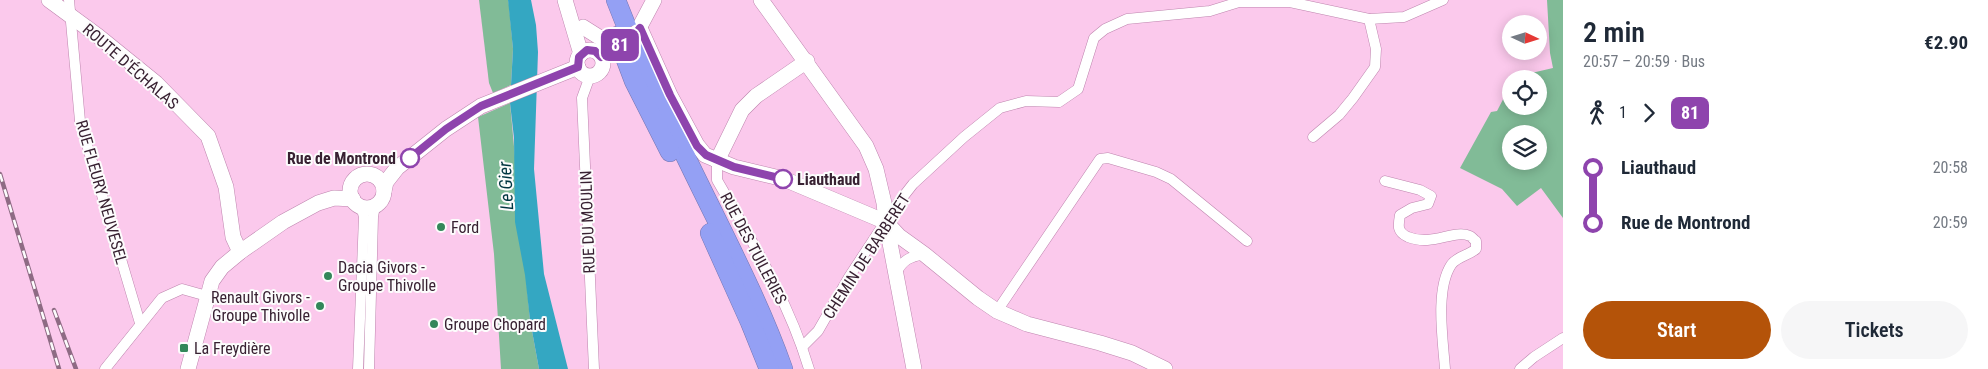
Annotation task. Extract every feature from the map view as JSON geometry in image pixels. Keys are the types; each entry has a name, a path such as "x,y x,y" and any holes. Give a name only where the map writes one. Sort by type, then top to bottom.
{"highway":[{"path":"603,0 634,81 691,192 750,322 769,369"},
{"path":"616,0 648,77 742,269 768,327 783,369"}],"main road":[{"name":"ROUTE D'ÉCHALAS","path":"49,0 70,8 156,83 208,136 226,187 233,237 240,252"},
{"path":"565,0 594,57"},
{"path":"574,0 594,57"},
{"path":"318,202 334,198 363,204 380,202 386,182 397,168 446,129 493,101 594,57 637,30 654,0"},
{"path":"762,0 866,146 876,169 884,203 914,369"},
{"path":"583,27 602,39 594,57"},
{"path":"637,30 697,146 706,155 717,161 784,179 886,222 898,236 997,311 1027,324 1100,342 1132,353 1165,369"},
{"path":"717,161 742,110 756,96 807,61"},
{"path":"188,369 212,281 222,267 283,222 327,195 346,189 360,176 380,174 397,168"},
{"path":"371,174 380,180 384,191"},
{"path":"352,183 351,195 363,204"}],"street":[{"name":"CHEMIN DE BARBERET","path":"802,347 818,331 849,277 913,184 964,137 1000,108 1026,101 1059,102 1078,89 1094,38 1105,29 1127,19 1210,11 1239,2 1290,2 1369,19 1404,17 1443,0"},
{"name":"RUE FLEURY NEUVESEL","path":"70,8 80,121 140,323"},
{"path":"1313,137 1339,115 1374,67 1376,49 1369,19"},
{"name":"RUE DU MOULIN","path":"594,57 582,98 594,369"},
{"path":"997,311 1100,159 1108,158 1156,172 1171,179 1247,241"},
{"name":"RUE DES TUILERIES","path":"717,161 717,180 781,296 809,369"},
{"path":"1385,181 1420,190 1430,196 1428,204 1412,208 1400,215 1398,227 1402,234 1416,240 1430,241 1456,235 1470,236 1476,241 1476,249 1471,254 1457,258 1450,266 1446,278 1441,302 1445,369"},
{"path":"358,369 363,204"},
{"path":"363,204 373,217 369,369"},
{"path":"896,274 902,263 909,257 924,254"},
{"path":"105,369 140,323 162,298 176,291 188,290 207,296"},
{"path":"1520,369 1534,357 1563,338"}],"green space":[{"path":"479,0 508,0 509,5 513,49 511,85 493,93 489,83"},
{"path":"1547,0 1563,0 1563,218 1541,188 1517,206 1502,189 1460,168 1491,112 1497,111 1502,101 1502,115 1547,115 1547,70 1545,70 1553,68 1550,53"},
{"path":"510,103 530,320 539,369 501,369 494,254 478,117"}],"water":[{"path":"508,0 531,0 536,25 538,52 534,169 544,274 568,369 539,369 530,320 525,275 515,222 514,138 510,103 513,49"}],"railway":[{"path":"0,174 59,369"},
{"path":"54,310 76,369"}],"bus line":[{"name":"81","path":"410,158 446,129 481,106 578,67 579,57 587,50 595,51 601,57 616,48 640,28 670,95 697,146 706,155 717,161 783,179"}],"place":[{"name":"Rue de Montrond","path":"410,158"},
{"name":"Liauthaud","path":"783,179"},
{"name":"Ford","path":"441,227"},
{"name":"Dacia Givors - Groupe Thivolle","path":"328,276"},
{"name":"Renault Givors - Groupe Thivolle","path":"320,306"},
{"name":"Groupe Chopard","path":"434,324"},
{"name":"La Freydière","path":"184,348"}],"water label":[{"name":"Le Gier","path":"506,186"}]}
